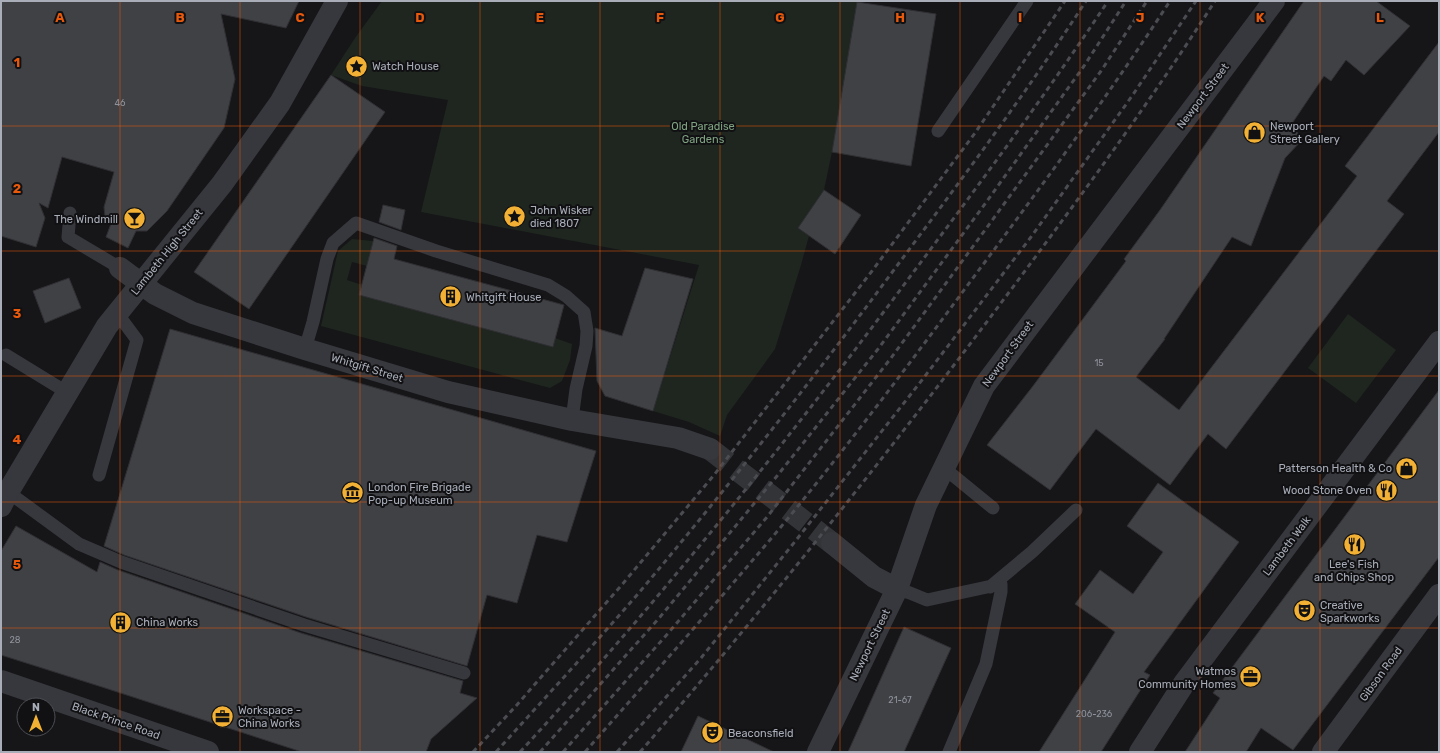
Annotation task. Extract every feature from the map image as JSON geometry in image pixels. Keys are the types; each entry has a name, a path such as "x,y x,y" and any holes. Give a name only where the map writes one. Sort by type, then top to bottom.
{"street":[{"name":"Lambeth High Street","path":"4,499 107,326 222,184 280,103 337,1"},
{"name":"Newport Street","path":"818,752 897,589 926,505 984,386 1274,1"},
{"name":"Whitgift Street","path":"120,268 140,284 160,297 193,313 305,349 448,392 572,420 678,438 710,449"},
{"name":"Lambeth Walk","path":"1140,752 1185,682 1439,342"},
{"path":"832,543 874,577 897,589"},
{"name":"Gibson Road","path":"1323,752 1439,595"},
{"name":"Black Prince Road","path":"1,681 174,747 208,752"}],"lane":[{"path":"938,131 1027,1"},
{"name":"Whitgift Street","path":"70,213 68,236 120,268"},
{"path":"305,349 313,322 327,259 333,242 356,224 436,251 548,285 566,296 584,312 587,331 586,346 576,389 572,420"},
{"path":"98,475 137,340 117,313"},
{"path":"6,354 68,393"},
{"path":"944,468 994,508"},
{"path":"4,499 78,544 121,562 304,625 464,673"},
{"path":"990,587 1032,552 1076,510"},
{"path":"897,589 927,600 1001,584 1001,592 986,664 948,752"}],"green space":[{"name":"Old Paradise Gardens","path":"382,1 858,1 824,190 798,228 809,236 775,349 727,415 720,436 689,422 653,411 699,265 421,212 448,100 362,86 331,75 355,38"},
{"path":"352,239 373,241 367,266 352,262 347,280 362,285 359,295 553,347 555,338 572,344 570,360 562,381 550,388 321,326 338,251"},
{"path":"1348,314 1396,350 1356,403 1308,368"}],"building":[{"path":"1,1 299,1 286,28 221,14 235,79 224,128 167,211 147,231 136,231 128,248 106,237 112,221 105,217 104,207 114,172 62,157 48,208 39,203 45,218 36,247 1,236"},
{"path":"1304,1 1376,1 1410,26 1364,75 1346,60 1331,81 1324,76 1291,125 1303,139 1285,158 1251,246 1232,237 1165,339 1136,377 1179,410 1357,176 1345,166 1439,42 1439,132 1387,201 1404,214 1226,449 1208,434 1170,485 1096,429 1050,490 987,445 1126,261 1124,259 1160,210"},
{"path":"857,2 936,14 911,166 832,152"},
{"path":"331,75 385,112 249,309 194,272"},
{"path":"824,190 861,215 835,254 798,228"},
{"path":"383,205 405,210 401,230 379,222"},
{"name":"Whitgift House","path":"374,238 397,246 394,259 564,305 553,347 359,295"},
{"path":"645,268 693,279 653,411 605,396 597,381 595,328 622,336"},
{"path":"69,278 81,308 45,323 33,291"},
{"name":"London Fire Brigade Pop-up Museum","path":"170,329 596,451 567,542 537,535 517,603 487,595 467,666 306,617 124,555 104,546"},
{"path":"1439,390 1439,557 1293,750 1261,728 1246,752 1185,752 1220,698 1213,693"},
{"path":"1158,483 1239,542 1144,672 1150,675 1101,752 1039,752 1115,632 1075,604 1100,570 1133,594 1163,552 1127,526"},
{"name":"China Works","path":"16,526 97,572 100,562 118,570 301,633 463,681 460,693 477,698 431,739 426,752 302,752 1,655 1,551"},
{"path":"904,627 951,648 904,752 848,752"},
{"name":"Beaconsfield","path":"698,716 774,752 681,752"}],"tunnel":[{"path":"710,449 832,543"}],"railway":[{"path":"473,752 515,707 620,587 714,475 872,271 975,133 1065,1"},
{"path":"496,752 637,595 705,513 805,387 973,164 1042,67 1086,1"},
{"path":"520,752 624,636 773,456 989,170 1038,103 1108,1"},
{"path":"540,752 660,617 777,476 878,349 1084,66 1126,1"},
{"path":"563,752 670,631 767,517 891,358 1101,71 1147,1"},
{"path":"585,752 780,528 854,436 926,342 1049,175 1123,72 1170,1"},
{"path":"617,752 701,658 922,380 1031,237 1132,96 1196,1"},
{"path":"640,752 775,592 862,484 947,374 1105,162 1215,1"}],"place":[{"name":"Watch House","path":"356,66"},
{"name":"Newport Street Gallery","path":"1255,132"},
{"name":"John Wisker died 1807","path":"514,216"},
{"name":"The Windmill","path":"134,219"},
{"name":"Whitgift House","path":"451,297"},
{"name":"Patterson Health & Co","path":"1407,468"},
{"name":"Wood Stone Oven","path":"1387,490"},
{"name":"London Fire Brigade Pop-up Museum","path":"352,493"},
{"name":"Lee's Fish and Chips Shop","path":"1354,544"},
{"name":"Creative Sparkworks","path":"1305,611"},
{"name":"China Works","path":"121,622"},
{"name":"Watmos Community Homes","path":"1251,677"},
{"name":"Workspace - China Works","path":"223,716"},
{"name":"Beaconsfield","path":"712,733"}]}
